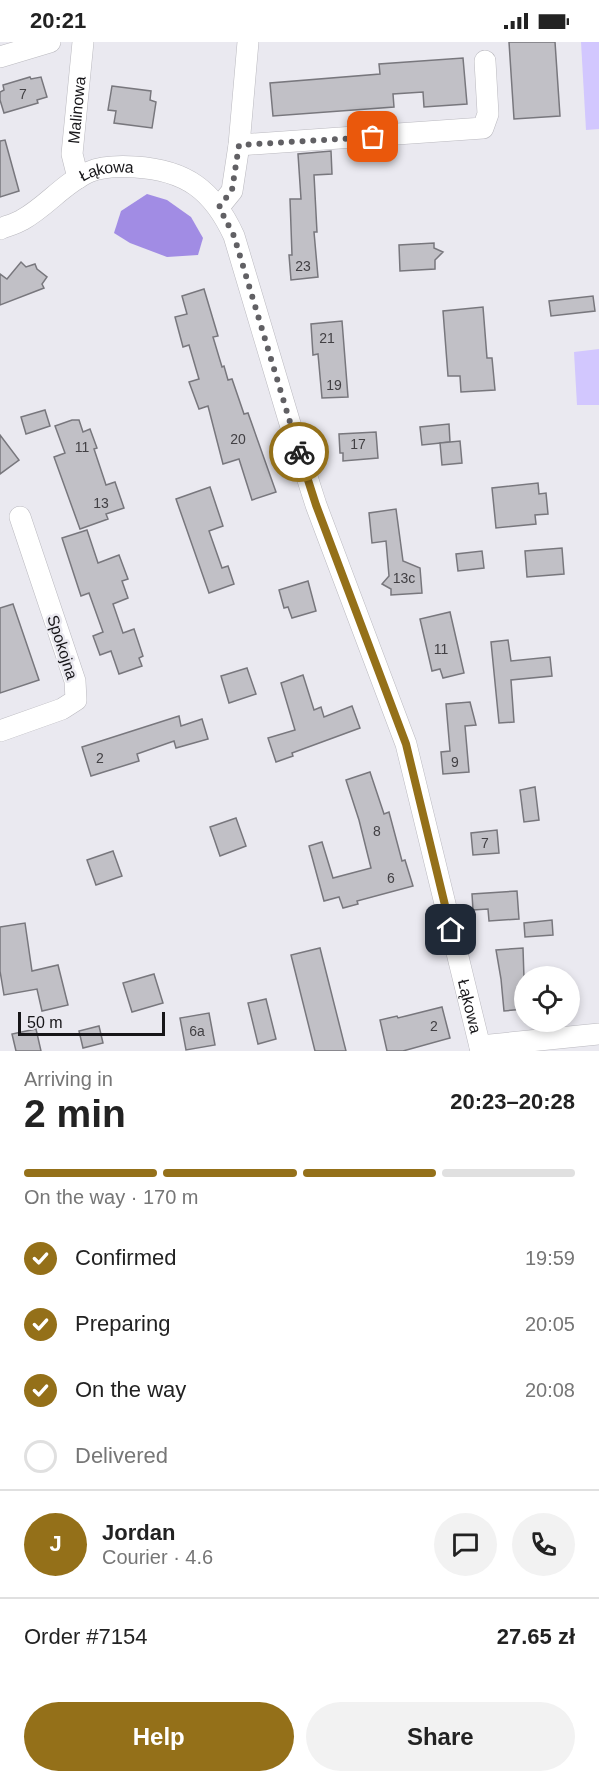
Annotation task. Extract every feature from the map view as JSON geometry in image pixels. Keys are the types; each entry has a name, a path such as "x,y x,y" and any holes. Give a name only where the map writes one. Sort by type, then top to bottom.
{"street":[{"path":"0,57 50,42"},
{"name":"Malinowa","path":"78,178 72,154 83,42"},
{"path":"219,207 232,190 239,145 248,42"},
{"path":"239,145 483,128 488,114 485,62"},
{"name":"Łąkowa","path":"0,229 21,221 78,178 90,172 114,167 147,168 167,172 192,182 219,207 234,236 316,505 406,744 480,1048"},
{"name":"Spokojna","path":"0,731 62,709 76,700 77,690 20,517"},
{"path":"480,1048 599,1034"}],"shaded area":[{"path":"581,42 599,42 599,129 586,130"},
{"path":"147,194 167,200 191,217 203,238 198,255 167,257 130,243 114,233 121,211"},
{"path":"599,349 599,405 577,405 574,352"}],"building":[{"path":"509,42 555,42 560,116 514,119"},
{"path":"463,58 467,104 424,107 423,92 393,94 394,107 273,116 270,83 380,74 379,64"},
{"path":"30,77 31,79 41,77 47,97 37,100 38,103 4,113 0,100 0,92 4,90 3,85"},
{"path":"112,86 151,91 150,100 156,102 152,128 114,123 116,111 108,110"},
{"path":"5,140 19,191 0,197 0,141"},
{"path":"331,151 332,174 314,175 317,232 314,232 318,277 291,280 290,199 301,199 298,154"},
{"path":"434,243 434,248 443,252 435,260 435,269 400,271 399,245"},
{"path":"21,262 26,267 35,264 37,269 47,277 42,284 44,288 0,305 0,274 7,279"},
{"path":"204,289 218,336 213,337 222,367 224,366 228,380 232,379 244,414 248,413 276,492 252,500 239,459 223,464 208,406 199,409 189,382 199,379 189,345 183,347 175,317 187,314 182,296"},
{"path":"593,296 595,311 551,316 549,301"},
{"path":"483,307 487,358 492,358 495,390 461,392 460,376 448,376 443,311"},
{"path":"342,321 348,397 322,398 318,354 313,355 311,324"},
{"path":"45,410 50,426 26,434 21,417"},
{"path":"79,420 83,432 90,429 106,485 115,482 124,508 106,514 108,519 80,529 54,457 65,453 55,426"},
{"path":"449,424 450,442 422,445 420,427"},
{"path":"376,432 378,458 343,461 339,434"},
{"path":"0,435 19,460 0,474"},
{"path":"460,441 462,463 442,465 440,443"},
{"path":"538,483 539,494 546,493 548,514 535,515 536,524 496,528 492,488"},
{"path":"210,487 223,526 209,531 222,568 228,566 234,584 209,593 176,499"},
{"path":"396,509 403,561 420,568 422,593 391,595 391,589 382,584 389,576 386,541 372,543 369,513"},
{"path":"87,530 98,563 119,555 128,579 122,581 128,598 113,604 123,633 134,629 143,656 139,658 142,666 119,674 111,651 100,655 93,636 103,632 89,593 81,596 62,538"},
{"path":"562,548 564,574 527,577 525,551"},
{"path":"482,551 484,568 458,571 456,554"},
{"path":"308,581 316,611 292,618 288,607 284,608 279,590"},
{"path":"13,604 39,680 0,693 0,608"},
{"path":"450,612 464,673 443,678 440,669 432,671 420,619"},
{"path":"508,640 511,661 550,657 552,676 511,680 514,722 499,723 491,642"},
{"path":"247,668 256,694 229,703 221,676"},
{"path":"303,675 314,710 321,707 324,717 352,706 360,728 292,753 293,756 276,762 268,738 295,730 281,683"},
{"path":"470,702 476,725 465,726 469,772 443,774 441,752 450,751 446,704"},
{"path":"179,716 181,726 202,719 208,739 176,748 174,741 137,754 139,761 91,776 82,747"},
{"path":"370,772 384,814 389,812 402,861 405,860 413,886 357,901 358,904 343,908 339,897 324,901 309,846 322,842 333,878 371,868 346,780"},
{"path":"535,787 539,820 524,822 520,790"},
{"path":"236,818 246,846 220,856 210,827"},
{"path":"497,830 499,853 473,855 471,833"},
{"path":"113,851 122,876 96,885 87,860"},
{"path":"517,891 519,919 489,921 488,909 473,910 472,894"},
{"path":"552,920 553,935 525,937 524,923"},
{"path":"25,923 32,971 58,965 68,1005 42,1011 37,989 4,995 0,971 0,927"},
{"path":"320,948 346,1051 315,1051 291,955"},
{"path":"523,948 524,966 514,966 514,1010 504,1011 496,950"},
{"path":"154,974 163,1003 132,1012 123,983"},
{"path":"266,999 276,1039 258,1044 248,1003"},
{"path":"442,1007 450,1038 403,1051 387,1051 380,1020"},
{"path":"209,1013 215,1045 186,1050 180,1018"},
{"path":"99,1026 103,1043 83,1048 79,1031"},
{"path":"36,1029 41,1051 16,1051 12,1034"}],"way so far":[{"path":"299,452 234,236 219,207 232,190 239,145 373,137"}],"route":[{"path":"299,452 316,505 406,744 451,930"}]}
